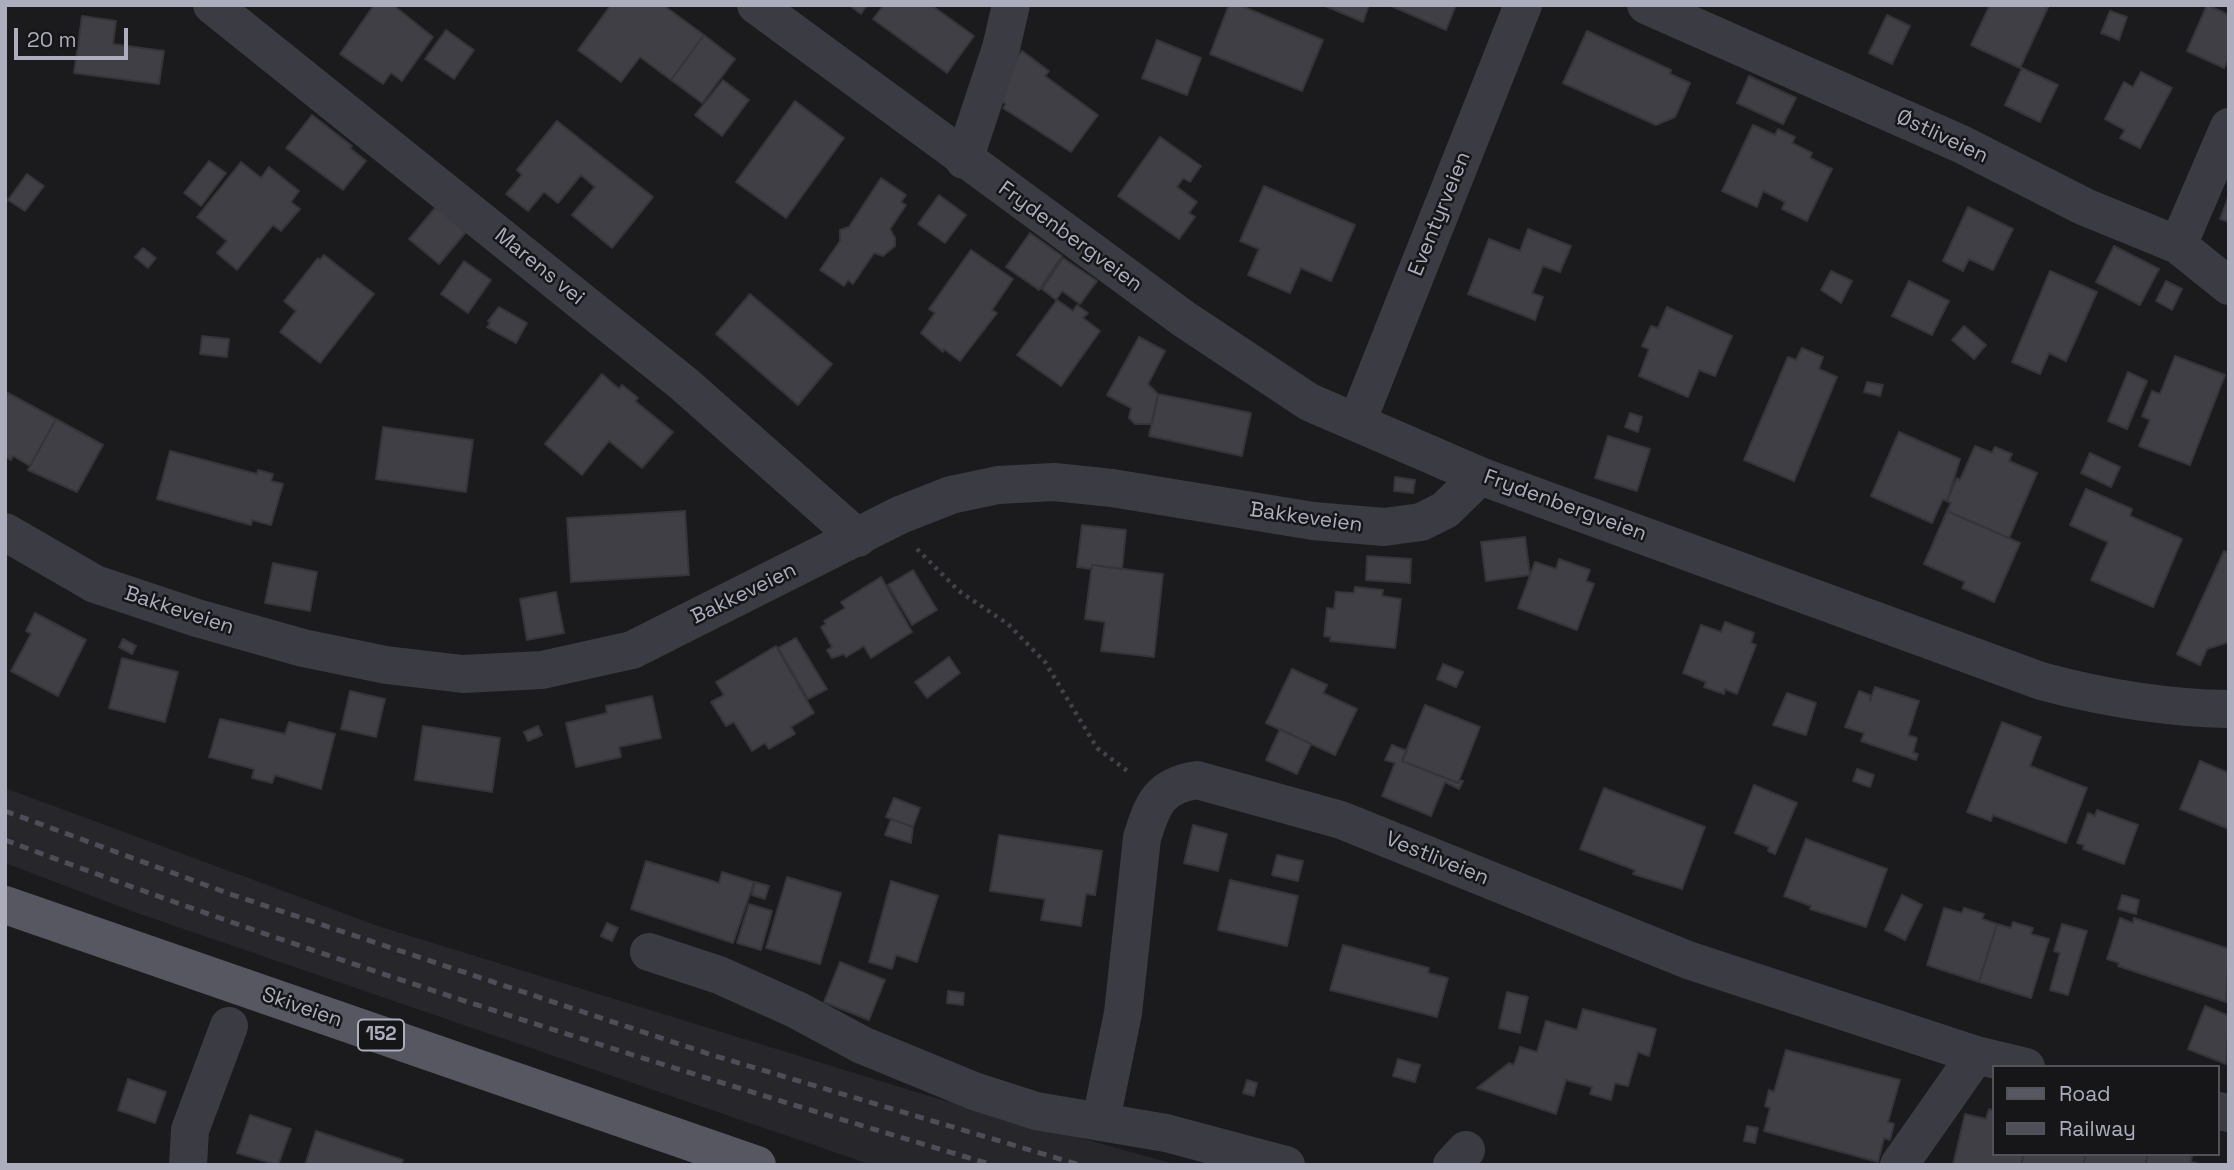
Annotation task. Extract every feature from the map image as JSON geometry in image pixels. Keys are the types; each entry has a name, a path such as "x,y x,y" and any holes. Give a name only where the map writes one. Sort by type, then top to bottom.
{"main road":[{"name":"Skiveien","path":"5,905 757,1165"}],"street":[{"name":"Marens vei","path":"212,5 870,531"},
{"name":"Frydenbergveien","path":"756,5 964,160 1264,373 1309,402 1480,476 2042,681 2108,699 2183,708 2229,709"},
{"path":"964,160 1001,48 1011,5"},
{"name":"Eventyrveien","path":"1357,422 1523,5"},
{"name":"Østliveien","path":"1646,5 1961,144 2085,207 2178,245 2229,286"},
{"path":"2178,245 2229,127"},
{"name":"Bakkeveien","path":"5,532 95,584 197,618 303,648 386,665 463,674 542,670 632,650 870,531 951,495 998,485 1054,482 1112,488 1313,521 1384,527 1421,522 1445,510 1480,476"},
{"name":"Vestliveien","path":"1160,795 1177,783 1197,780 1341,820 1688,960 1976,1055 2018,1065"},
{"path":"1101,1120 1123,1013 1142,838 1160,795"},
{"path":"649,952 719,975 797,1010 862,1045 974,1091 1036,1111 1101,1120 1210,1143 1286,1165"},
{"path":"188,1165 190,1130 229,1026"},
{"path":"1899,1165 1976,1055"}],"path":[{"path":"870,531 922,553 959,591 1008,624 1045,662 1097,748 1160,795"}],"shaded area":[{"path":"5,788 378,926 929,1096 1178,1165 872,1165 137,913 5,863"}],"building":[{"path":"374,5 393,5 433,37 402,81 391,73 383,84 340,54"},
{"path":"611,5 663,5 704,35 671,80 640,57 621,82 578,50"},
{"path":"849,5 867,5 861,14"},
{"path":"884,5 931,5 974,36 947,73 873,19"},
{"path":"1229,5 1239,5 1323,40 1302,91 1210,54"},
{"path":"1323,5 1369,5 1363,22"},
{"path":"1389,5 1456,5 1446,30"},
{"path":"1990,5 2049,5 2020,68 1971,45"},
{"path":"2207,5 2229,15 2229,58 2224,68 2187,51"},
{"path":"2110,11 2127,17 2119,40 2101,33"},
{"path":"1887,15 1910,26 1892,64 1869,53"},
{"path":"82,16 116,21 113,44 164,51 159,84 74,73"},
{"path":"446,30 474,50 454,79 425,59"},
{"path":"1587,31 1671,70 1670,74 1690,83 1675,117 1656,125 1563,83"},
{"path":"704,35 735,59 702,103 671,80"},
{"path":"1157,40 1201,58 1187,95 1142,78"},
{"path":"1022,51 1049,71 1045,76 1098,115 1071,152 1003,108 1006,104 991,94"},
{"path":"2022,68 2058,85 2040,122 2005,105"},
{"path":"2141,72 2172,88 2140,148 2120,138 2125,130 2105,119 2124,82 2133,87"},
{"path":"1749,76 1796,98 1783,124 1737,103"},
{"path":"723,80 749,100 722,136 695,115"},
{"path":"795,101 844,138 786,218 736,182"},
{"path":"312,115 352,146 350,148 366,161 343,190 286,148"},
{"path":"557,121 653,197 612,248 572,215 595,187 581,175 558,203 544,192 528,211 506,194 522,175 517,170"},
{"path":"1753,125 1775,135 1778,129 1795,137 1792,143 1812,153 1810,158 1832,169 1807,221 1782,209 1785,202 1763,191 1757,207 1722,191"},
{"path":"1160,137 1201,166 1190,182 1183,178 1177,187 1197,202 1189,213 1195,217 1179,239 1118,196"},
{"path":"209,161 226,173 201,206 184,193"},
{"path":"241,162 261,178 269,167 299,191 291,202 300,209 281,231 273,225 237,270 217,253 227,241 197,217"},
{"path":"27,174 44,186 25,211 8,200"},
{"path":"881,178 906,195 901,202 906,205 890,229 895,238 895,246 883,256 874,253 853,284 848,280 844,286 820,270 840,241 840,230 849,227"},
{"path":"1264,186 1355,225 1331,281 1301,268 1290,293 1248,275 1259,249 1240,241"},
{"path":"939,195 966,215 945,243 918,224"},
{"path":"2229,195 2229,222 2220,219"},
{"path":"436,207 466,232 439,264 409,239"},
{"path":"1968,207 2013,229 1993,270 1969,259 1963,271 1943,261"},
{"path":"1528,229 1571,246 1560,272 1543,266 1532,293 1543,297 1535,320 1468,294 1489,239 1520,251"},
{"path":"1030,233 1062,256 1039,290 1006,267"},
{"path":"2114,246 2159,269 2140,305 2096,282"},
{"path":"143,248 156,258 148,268 135,257"},
{"path":"971,250 1013,279 992,310 997,313 960,361 944,349 943,352 921,333 935,313 929,309"},
{"path":"324,255 374,294 320,363 280,332 296,311 284,301 318,258 320,260"},
{"path":"1063,258 1097,281 1080,304 1062,291 1056,300 1042,289"},
{"path":"464,261 491,280 468,313 441,294"},
{"path":"1831,271 1852,281 1841,303 1821,290"},
{"path":"2050,271 2097,292 2066,361 2049,353 2040,374 2012,362"},
{"path":"1909,281 1949,301 1932,335 1892,316"},
{"path":"2166,281 2182,289 2172,310 2156,301"},
{"path":"750,294 832,364 798,405 716,334"},
{"path":"1057,300 1073,311 1077,305 1088,313 1083,318 1100,331 1061,386 1017,355"},
{"path":"499,307 527,323 516,343 487,327 490,323 488,321"},
{"path":"1667,307 1732,336 1715,376 1699,370 1688,397 1639,376 1649,349 1642,346 1651,326 1658,328"},
{"path":"1964,326 1986,345 1974,359 1952,340"},
{"path":"202,336 229,339 227,357 200,354"},
{"path":"1139,337 1165,351 1148,384 1158,394 1152,424 1135,424 1129,418 1131,408 1107,395"},
{"path":"1802,348 1823,357 1819,369 1837,377 1794,481 1744,460 1788,357 1796,360"},
{"path":"2175,356 2225,375 2190,465 2139,446 2150,420 2142,416 2152,391 2160,394"},
{"path":"2128,372 2147,381 2127,429 2108,421"},
{"path":"602,374 619,389 622,385 638,398 635,401 673,432 642,468 609,441 582,475 545,444"},
{"path":"1867,382 1883,385 1880,396 1864,392"},
{"path":"8,393 56,419 30,466 13,456 11,460 5,457 5,399"},
{"path":"1158,394 1251,413 1242,456 1149,436"},
{"path":"1630,413 1642,417 1638,432 1625,427"},
{"path":"56,419 103,445 77,492 28,470"},
{"path":"383,427 473,440 466,492 376,479"},
{"path":"1899,432 1960,459 1947,501 1943,499 1932,523 1871,496"},
{"path":"1608,436 1650,449 1637,491 1595,478"},
{"path":"1975,446 1992,453 1995,447 2012,454 2009,461 2037,473 2009,538 1947,511 1951,503 1947,501"},
{"path":"170,451 257,474 258,470 273,474 271,481 283,484 271,525 252,520 251,525 157,499"},
{"path":"2090,453 2120,467 2111,487 2081,473"},
{"path":"1395,477 1415,480 1413,493 1394,491"},
{"path":"2086,489 2132,509 2130,516 2182,539 2153,607 2091,580 2108,542 2070,525"},
{"path":"685,511 689,575 571,582 567,518"},
{"path":"1947,511 2020,543 1994,602 1962,588 1965,582 1924,564"},
{"path":"1082,525 1126,530 1122,569 1092,565 1091,569 1077,567"},
{"path":"1525,537 1530,575 1486,581 1481,542"},
{"path":"2224,551 2229,553 2229,642 2207,649 2200,665 2177,654"},
{"path":"1367,556 1411,559 1410,583 1366,580"},
{"path":"1559,559 1590,570 1586,581 1594,584 1577,630 1518,608 1535,562 1556,569"},
{"path":"273,563 317,572 310,611 265,603"},
{"path":"1092,565 1163,574 1154,657 1101,651 1105,622 1085,619"},
{"path":"913,570 937,610 912,625 888,585"},
{"path":"881,577 912,632 871,658 864,646 846,657 844,654 832,658 827,650 832,647 821,627 826,624 824,621 845,608 841,602"},
{"path":"1355,587 1383,590 1382,596 1401,599 1395,648 1330,641 1331,637 1324,636 1327,608 1334,609 1336,592 1354,593"},
{"path":"556,592 564,633 527,640 520,599"},
{"path":"35,613 86,640 58,696 11,671 31,634 26,631"},
{"path":"1725,622 1754,633 1751,643 1756,645 1737,694 1725,689 1724,694 1704,687 1706,682 1683,673 1701,625 1721,632"},
{"path":"796,638 827,689 808,699 778,648"},
{"path":"123,639 136,646 132,654 119,647"},
{"path":"776,646 814,713 791,727 795,734 769,749 765,743 752,751 734,722 726,726 711,702 724,695 716,682"},
{"path":"949,657 960,673 927,698 915,682"},
{"path":"122,658 178,672 165,722 109,708"},
{"path":"1443,664 1463,672 1456,687 1437,679"},
{"path":"1292,669 1327,685 1323,693 1357,709 1335,755 1266,723"},
{"path":"1875,687 1919,701 1908,735 1917,738 1913,753 1918,754 1916,760 1861,741 1864,733 1845,727 1859,691 1870,695 1870,701"},
{"path":"350,691 385,699 376,737 341,729"},
{"path":"1787,693 1816,703 1806,735 1773,725"},
{"path":"652,696 661,738 619,747 621,757 576,767 566,723 607,713 606,706"},
{"path":"1425,705 1480,727 1458,783 1402,761"},
{"path":"220,719 285,734 289,722 335,734 321,789 275,775 272,783 252,778 254,769 209,757"},
{"path":"2002,722 2041,737 2030,766 2087,788 2066,843 1993,815 1991,821 1967,812"},
{"path":"423,726 500,738 492,792 415,780"},
{"path":"538,726 542,735 528,741 524,732"},
{"path":"1280,729 1311,744 1297,774 1266,760"},
{"path":"1392,745 1407,751 1402,761 1458,783 1459,780 1463,781 1459,789 1445,782 1431,816 1382,796 1395,763 1385,760"},
{"path":"2200,761 2229,773 2229,829 2180,809"},
{"path":"1857,769 1874,775 1870,787 1853,781"},
{"path":"1754,785 1797,803 1775,854 1768,851 1769,847 1735,833"},
{"path":"1604,788 1705,827 1682,889 1633,874 1635,870 1580,849"},
{"path":"894,798 920,808 913,827 886,817"},
{"path":"2097,810 2138,825 2124,864 2083,849 2084,845 2077,843 2088,813 2095,816"},
{"path":"891,819 913,827 911,843 885,835"},
{"path":"1193,825 1227,834 1218,871 1184,863"},
{"path":"999,835 1102,851 1095,895 1086,894 1081,926 1041,920 1045,899 990,891"},
{"path":"1806,839 1887,869 1866,927 1810,909 1811,906 1784,896"},
{"path":"1277,855 1303,861 1298,881 1272,875"},
{"path":"646,861 719,883 722,872 754,882 733,943 631,909"},
{"path":"787,877 841,893 820,964 766,948"},
{"path":"1230,880 1298,896 1287,946 1218,930"},
{"path":"891,881 938,896 917,962 896,955 892,969 869,962"},
{"path":"755,882 769,886 765,899 752,895"},
{"path":"1902,895 1922,905 1905,940 1885,930"},
{"path":"2122,895 2139,900 2136,914 2118,909"},
{"path":"749,904 772,911 761,950 737,943"},
{"path":"1944,908 1962,913 1964,908 1984,914 1982,919 1997,924 1979,982 1927,965"},
{"path":"2120,918 2133,923 2134,918 2229,949 2226,1002 2118,966 2119,963 2107,959"},
{"path":"2013,922 2033,928 2031,934 2049,939 2031,998 1979,982 1997,924 2011,928"},
{"path":"607,923 618,928 612,941 601,936"},
{"path":"2062,924 2087,931 2068,995 2050,990 2060,953 2054,951"},
{"path":"1343,945 1429,968 1428,973 1448,978 1437,1017 1330,990"},
{"path":"840,962 885,980 869,1020 824,1002"},
{"path":"948,991 964,993 963,1005 947,1003"},
{"path":"1507,992 1528,997 1520,1033 1499,1028"},
{"path":"2205,1006 2229,1016 2226,1064 2188,1049"},
{"path":"1583,1009 1656,1029 1649,1056 1638,1052 1628,1086 1615,1083 1611,1100 1590,1094 1592,1087 1566,1080 1556,1114 1477,1088 1509,1063 1514,1065 1520,1047 1537,1052 1546,1021 1577,1030"},
{"path":"1786,1050 1900,1080 1888,1122 1894,1124 1890,1140 1884,1138 1878,1162 1764,1131 1770,1108 1765,1106 1769,1090 1774,1092"},
{"path":"1398,1059 1420,1065 1415,1082 1393,1076"},
{"path":"128,1079 166,1092 155,1123 118,1110"},
{"path":"1247,1080 1257,1083 1254,1096 1243,1093"},
{"path":"1989,1109 1993,1111 1993,1156 2023,1156 2021,1165 1953,1165 1965,1114 1986,1119"},
{"path":"250,1115 291,1129 278,1165 237,1153"},
{"path":"1747,1126 1758,1128 1755,1143 1744,1141"},
{"path":"316,1131 403,1160 401,1165 305,1165"},
{"path":"2023,1156 2085,1156 2083,1165 2021,1165"},
{"path":"2085,1156 2147,1156 2145,1165 2083,1165"},
{"path":"2147,1156 2192,1156 2191,1162 2204,1165 2145,1165"}],"railway":[{"path":"5,811 230,894 712,1055 1080,1165"},
{"path":"5,840 249,928 496,1011 993,1165"}]}
